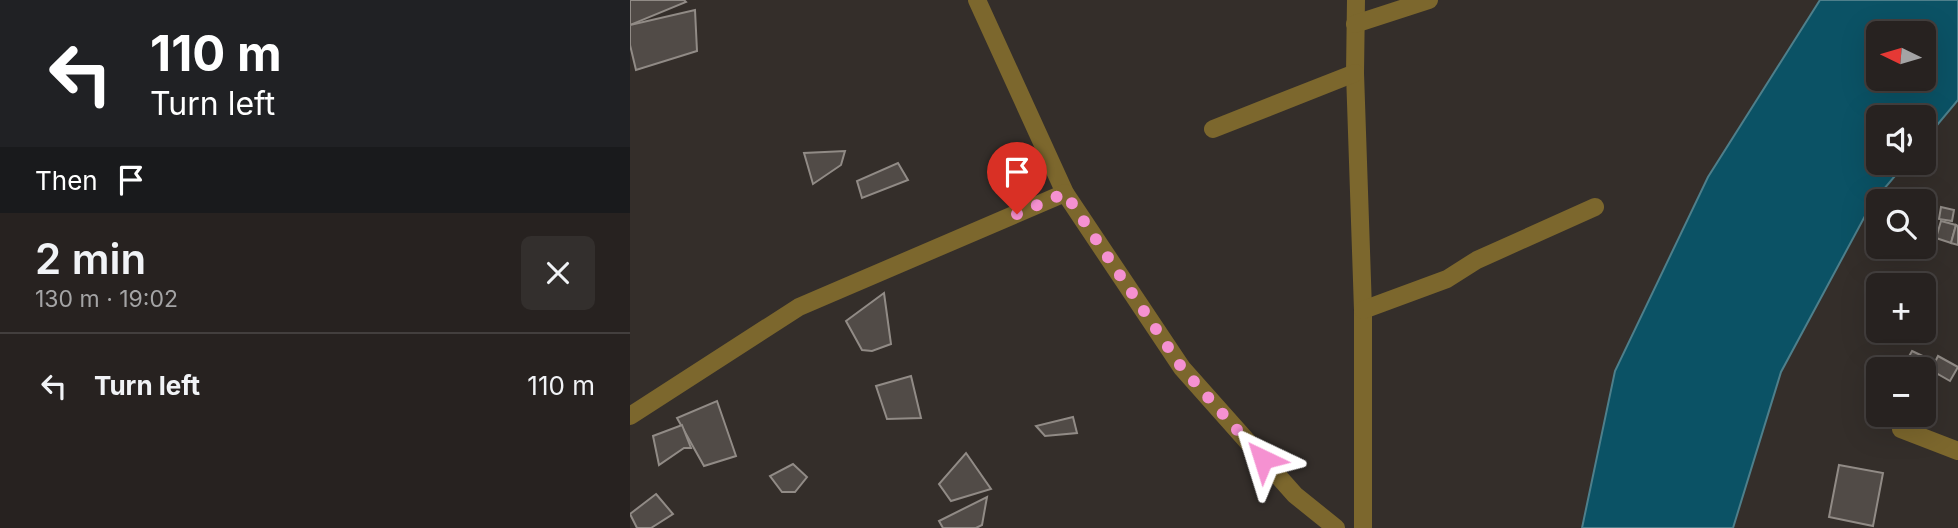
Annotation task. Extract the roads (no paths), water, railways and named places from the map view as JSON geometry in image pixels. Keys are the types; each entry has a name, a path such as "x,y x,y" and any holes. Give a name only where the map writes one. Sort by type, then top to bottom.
{"street":[{"path":"977,0 1065,193 1182,368 1295,495 1336,528"},
{"path":"1356,0 1355,73 1363,310 1363,528"},
{"path":"1355,24 1429,0"},
{"path":"1213,129 1355,73"},
{"path":"630,416 799,307 1065,193"},
{"path":"1363,310 1447,279 1511,243 1595,207"},
{"path":"1901,429 1958,451"}],"water":[{"path":"1820,0 1958,0 1958,100 1936,126 1936,105 1866,105 1866,175 1896,175 1884,189 1866,189 1866,214 1781,372 1733,528 1582,528 1615,371 1708,177"}]}
